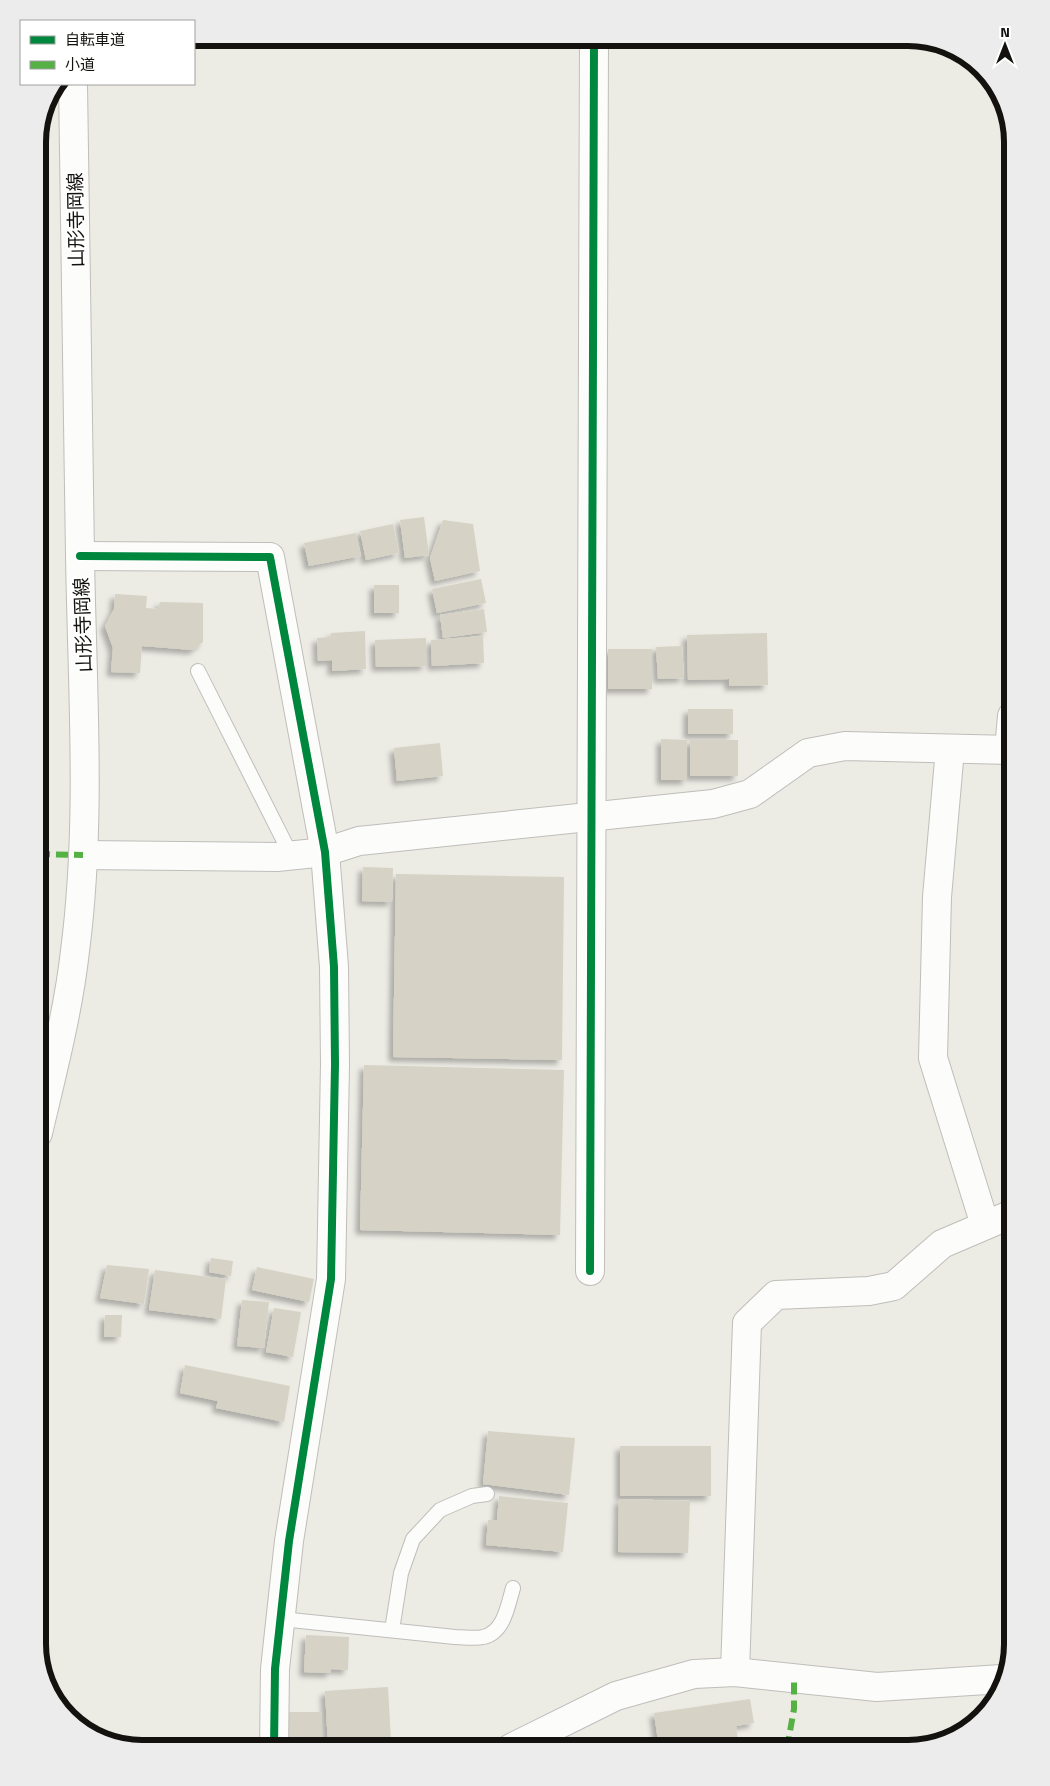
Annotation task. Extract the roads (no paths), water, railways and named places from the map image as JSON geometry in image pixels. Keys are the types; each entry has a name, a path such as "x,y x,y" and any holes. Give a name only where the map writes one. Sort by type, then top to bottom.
{"street":[{"path":"590,1271 594,46"},
{"name":"山形寺岡線","path":"46,1100 56,1059 75,952 83,855 84,703 73,85"},
{"path":"80,556 270,557 324,852 334,967 335,1064 331,1279 289,1541 275,1669 274,1740"},
{"path":"83,855 277,857 324,852 359,841 713,804 750,794 808,753 845,746 1004,750"},
{"path":"950,749 937,897 933,1058 985,1225"},
{"path":"735,1672 747,1322 776,1295 869,1291 894,1286 942,1244 1004,1217"},
{"path":"527,1740 616,1696 694,1674 735,1672 877,1687 997,1679"}],"lane":[{"path":"198,671 291,855"},
{"path":"392,1630 401,1573 413,1538 440,1510 472,1496 487,1494"},
{"path":"281,1619 455,1636 484,1637 497,1630 504,1618 513,1588"}]}
